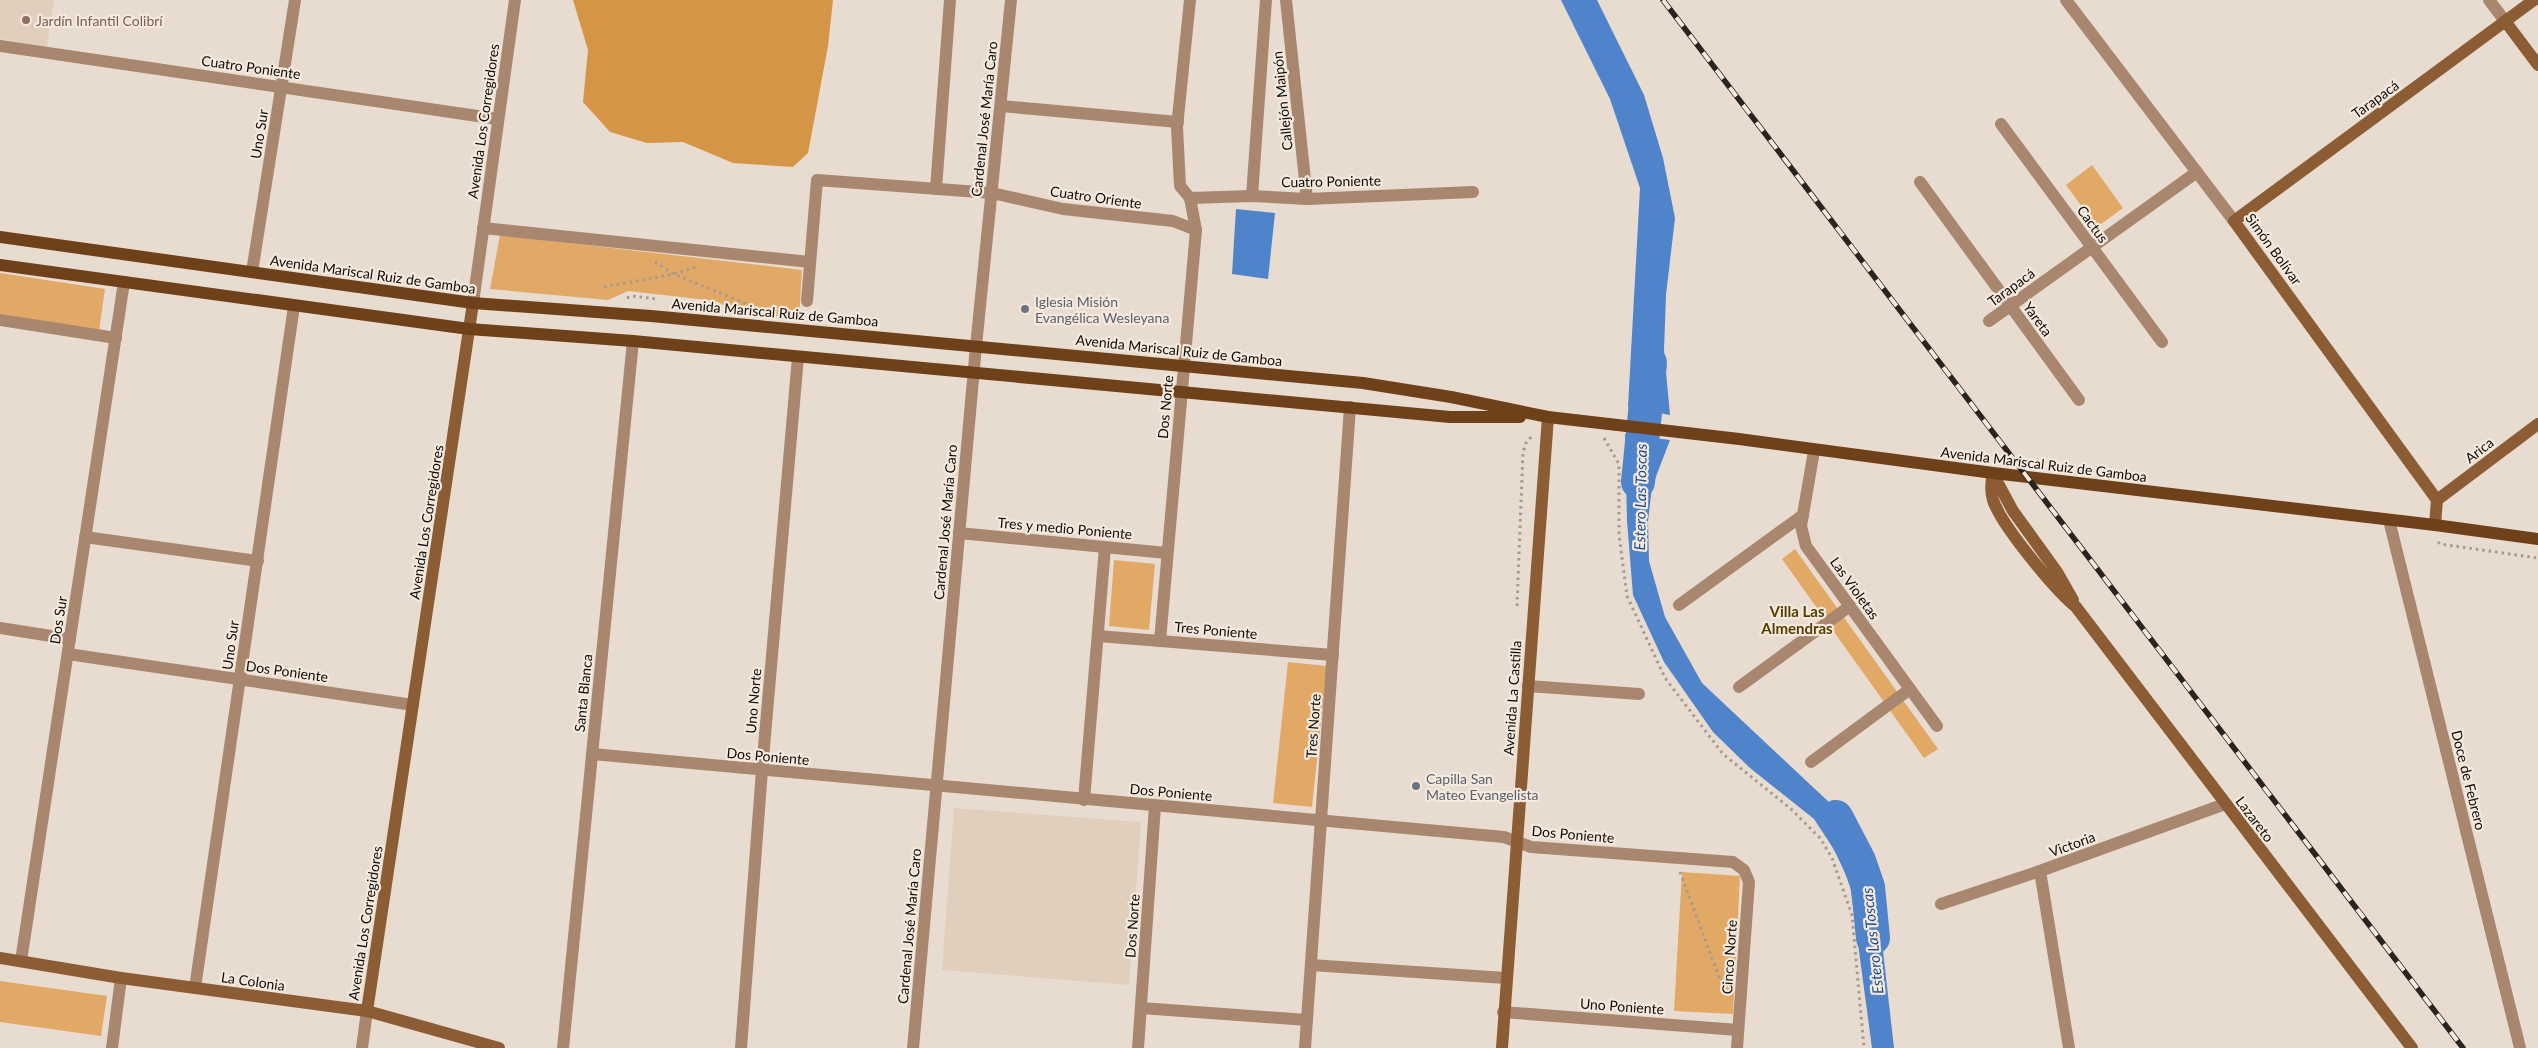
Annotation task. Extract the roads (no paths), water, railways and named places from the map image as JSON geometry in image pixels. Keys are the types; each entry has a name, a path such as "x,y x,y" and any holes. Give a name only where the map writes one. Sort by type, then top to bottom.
{"main road":[{"name":"Avenida Mariscal Ruiz de Gamboa","path":"0,237 473,303 651,316 1362,383 1451,397 1548,417 2538,539"},
{"name":"Avenida Mariscal Ruiz de Gamboa","path":"0,264 469,330 633,341 1450,417 1548,417"}],"street":[{"name":"Uno Sur","path":"252,272 295,0"},
{"name":"Avenida Los Corregidores","path":"362,1048 473,303 515,0"},
{"path":"936,189 950,0"},
{"name":"Cardenal José María Caro","path":"913,1048 976,346 1011,0"},
{"name":"Dos Norte","path":"1160,641 1196,230 1190,198 1180,186 1178,122 1190,0"},
{"name":"Callejón Maipón","path":"1252,196 1266,0"},
{"name":"Callejón Maipón","path":"1286,0 1307,199"},
{"name":"Simón Bolívar","path":"2066,0 2234,221 2438,500"},
{"path":"2489,0 2538,65"},
{"name":"Tarapacá","path":"2234,221 2534,0"},
{"name":"Cuatro Poniente","path":"0,46 498,119"},
{"path":"1001,106 1178,122"},
{"name":"Cactus","path":"2001,124 2162,342"},
{"name":"Tarapacá","path":"1989,321 2197,172"},
{"path":"807,301 817,180 992,193"},
{"name":"Yareta","path":"1920,182 2079,400"},
{"name":"Cuatro Poniente","path":"1190,198 1252,196 1307,199 1473,192"},
{"name":"Cuatro Oriente","path":"992,193 1063,209 1173,221 1196,230"},
{"path":"483,228 810,262"},
{"name":"Dos Sur","path":"21,961 124,282"},
{"name":"Uno Sur","path":"195,988 294,306"},
{"path":"0,320 116,338"},
{"name":"Santa Blanca","path":"563,1048 633,341"},
{"name":"Uno Norte","path":"741,1048 762,770 798,357"},
{"name":"Tres Norte","path":"1305,1048 1350,407"},
{"name":"Avenida La Castilla","path":"1501,1046 1502,1012 1548,417"},
{"name":"Arica","path":"2438,500 2538,424"},
{"name":"Las Violetas","path":"1814,451 1801,526 1806,546 1937,726"},
{"name":"Lazareto","path":"1993,473 2013,511 2061,579 2076,607 2412,1048"},
{"path":"2435,525 2438,500"},
{"path":"1679,605 1803,515"},
{"name":"Doce de Febrero","path":"2389,520 2520,1048"},
{"name":"Tres y medio Poniente","path":"960,533 1167,553"},
{"path":"86,537 258,561"},
{"path":"1084,800 1105,547"},
{"path":"1739,687 1850,606"},
{"path":"0,628 70,639"},
{"name":"Tres Poniente","path":"1098,636 1333,655"},
{"name":"Dos Poniente","path":"68,654 414,705"},
{"path":"1528,686 1640,694"},
{"path":"1811,762 1910,689"},
{"name":"Dos Poniente","path":"592,754 936,787 1504,837 1531,847 1733,862 1744,870"},
{"name":"Victoria","path":"2068,1048 2040,872 2225,804"},
{"name":"Dos Norte","path":"1138,1048 1155,806"},
{"name":"Cinco Norte","path":"1737,1048 1749,888 1747,875 1744,870"},
{"path":"1941,904 2040,872"},
{"name":"La Colonia","path":"0,958 121,978 367,1011 499,1048"},
{"path":"1311,965 1505,978"},
{"path":"112,1048 121,978"},
{"path":"1141,1008 1307,1020"},
{"name":"Uno Poniente","path":"1502,1012 1738,1030"}],"water":[{"path":"1561,0 1597,0 1644,95 1663,158 1675,218 1666,295 1664,350 1670,415 1628,407 1640,188 1610,99"},
{"path":"1236,209 1275,213 1268,279 1232,274"},
{"path":"1625,434 1670,440 1652,487 1648,521 1649,561 1665,617 1702,683 1832,805 1853,842 1881,933 1894,1048 1872,1048 1850,884 1835,851 1814,819 1750,768 1713,732 1664,662 1633,595 1627,521"}],"waterway":[{"name":"Estero Las Toscas","path":"1638,482 1650,363"},
{"name":"Estero Las Toscas","path":"1836,817 1859,861 1868,887 1873,938"}],"railway":[{"path":"1663,0 2463,1048"}],"place":[{"name":"Jardín Infantil Colibrí","path":"26,20"},
{"name":"Iglesia Misión Evangélica Wesleyana","path":"1025,309"},
{"name":"Capilla San Mateo Evangelista","path":"1416,786"}],"district":[{"name":"Villa Las Almendras","path":"1797,620"}]}
